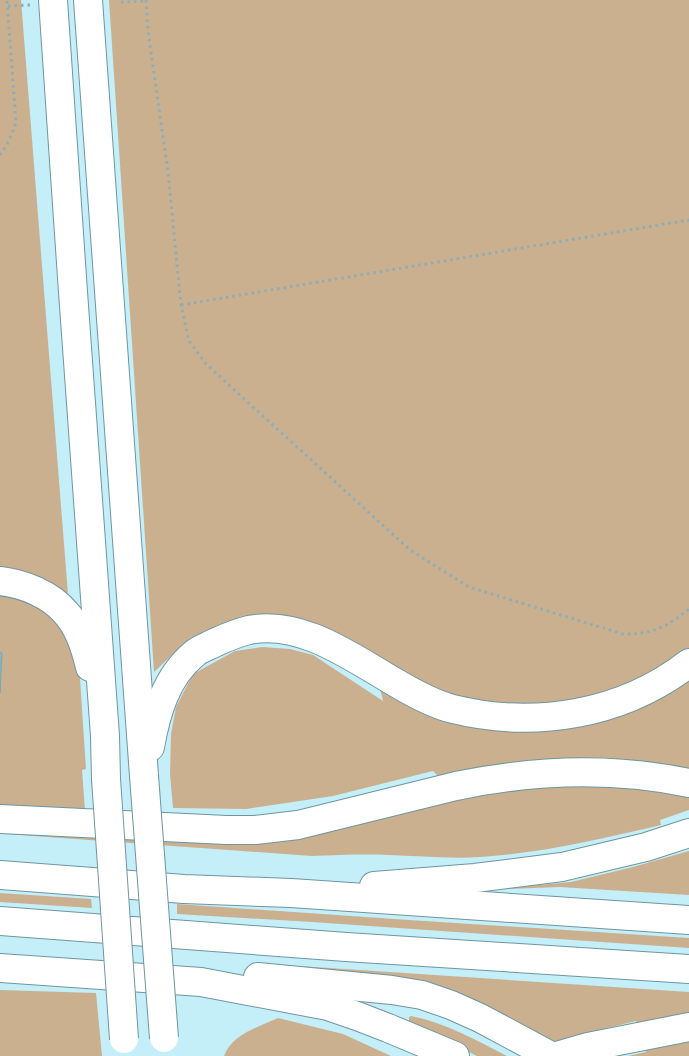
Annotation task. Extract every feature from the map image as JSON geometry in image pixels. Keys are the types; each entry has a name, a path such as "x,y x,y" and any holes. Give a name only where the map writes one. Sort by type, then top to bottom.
{"highway":[{"path":"88,0 165,1047"},
{"path":"42,3 73,292 105,736 106,779 124,1047"},
{"path":"0,581 26,587 47,597 66,613 76,628 88,658 105,736"},
{"path":"144,776 153,730 164,694 183,664 195,652 232,634 251,630 290,630 308,635 329,644 432,702 484,715 517,718 579,713 618,703 661,682 689,663"},
{"path":"0,819 216,830 255,830 298,825 456,786 524,776 564,772 611,773 689,783"},
{"path":"291,893 475,878 535,871 589,861 646,847 684,834"},
{"path":"0,875 184,889 291,893 689,920"},
{"path":"0,921 337,946 689,969"},
{"path":"0,968 201,982 328,1006 388,1028 455,1056"},
{"path":"201,982 258,977 392,990 422,995 480,1018 551,1056"},
{"path":"557,1056 588,1047 689,1027"}],"path":[{"path":"0,155 8,143 16,123 7,0"},
{"path":"122,2 146,1 148,31 168,172 181,304 189,341 206,364 410,550 469,587 623,634 652,632 677,619 689,609"},
{"path":"8,6 42,3"},
{"path":"181,304 689,220"}],"shaded area":[{"path":"0,0 21,0 69,607 0,574"},
{"path":"109,0 689,0 689,650 672,664 582,704 478,709 243,619 220,625 190,638 154,672"},
{"path":"0,591 31,600 65,627 79,664 86,769 82,770 85,811 0,806"},
{"path":"262,647 290,649 313,655 383,701 380,688 473,725 689,671 689,772 566,759 539,760 489,766 440,778 433,771 333,796 246,809 173,808 170,774 171,734 176,707 193,674 235,651"},
{"path":"558,785 611,785 684,796 689,797 689,810 660,820 661,825 594,840 549,849 469,858 370,855 312,856 6,834 6,830 221,843 478,792"},
{"path":"689,851 689,895 560,887 507,889 508,887 571,882"},
{"path":"0,893 91,899 92,908 0,902"},
{"path":"177,904 689,938 689,948 177,914"},
{"path":"299,966 689,992 689,1016 638,1025 636,1021 591,1032 550,1045 407,980"},
{"path":"0,990 96,993 102,1056 0,1056"},
{"path":"411,1016 449,1028 507,1056 477,1056 415,1025 409,1021"},
{"path":"278,1018 343,1034 391,1056 224,1056 233,1042 247,1032"},
{"path":"689,1038 689,1056 628,1056 646,1052 645,1047"}],"building":[{"path":"0,652 2,653 0,693"}]}
